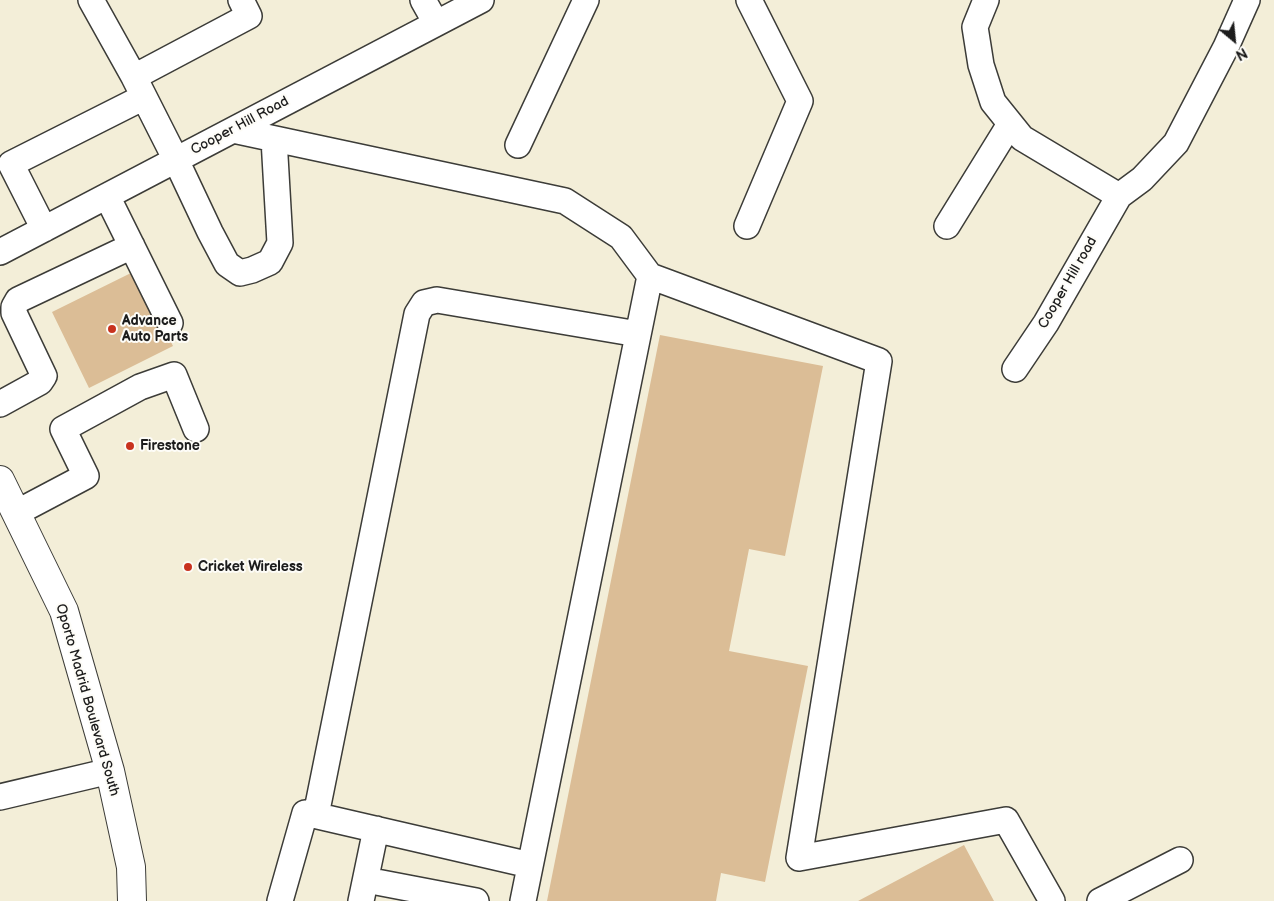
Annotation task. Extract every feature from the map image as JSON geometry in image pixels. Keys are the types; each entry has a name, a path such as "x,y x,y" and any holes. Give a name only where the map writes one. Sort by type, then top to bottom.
{"main road":[{"name":"Oporto Madrid Boulevard South","path":"0,480 64,611 110,771 131,867 132,901"}],"street":[{"path":"91,0 139,87 227,264 240,273 270,262 280,244 274,139"},
{"path":"44,229 11,164 139,87 248,16 241,0"},
{"path":"422,0 436,22"},
{"name":"Cooper Hill Road","path":"1,251 481,0"},
{"path":"518,145 586,0"},
{"path":"747,226 800,102 749,0"},
{"path":"986,0 975,27 981,65 993,102 1022,138 1119,196"},
{"name":"Cooper Hill road","path":"1015,369 1046,323 1119,196 1142,179 1176,143 1226,47 1247,0"},
{"path":"947,226 1010,124"},
{"path":"233,130 565,200 621,237 650,276 879,361 799,858 1006,820 1052,901"},
{"path":"107,196 170,322"},
{"path":"0,404 40,382 44,376 14,313 14,307 18,300 132,246"},
{"path":"523,901 650,276"},
{"path":"316,815 417,314 424,303 437,300 638,334"},
{"path":"16,513 86,476 63,429 140,388 174,376 196,429"},
{"path":"0,797 110,771"},
{"path":"280,901 305,812 530,864"},
{"path":"376,829 363,890 476,901"},
{"path":"1100,901 1180,860"}],"building":[{"name":"Advance Auto Parts","path":"135,271 173,346 89,388 52,312"},
{"path":"660,335 823,366 785,556 749,549 729,651 808,666 765,882 721,873 716,901 547,901"},
{"path":"964,845 994,901 858,901"}],"place":[{"name":"Advance Auto Parts","path":"112,329"},
{"name":"Firestone","path":"130,446"},
{"name":"Cricket Wireless","path":"188,567"}]}
